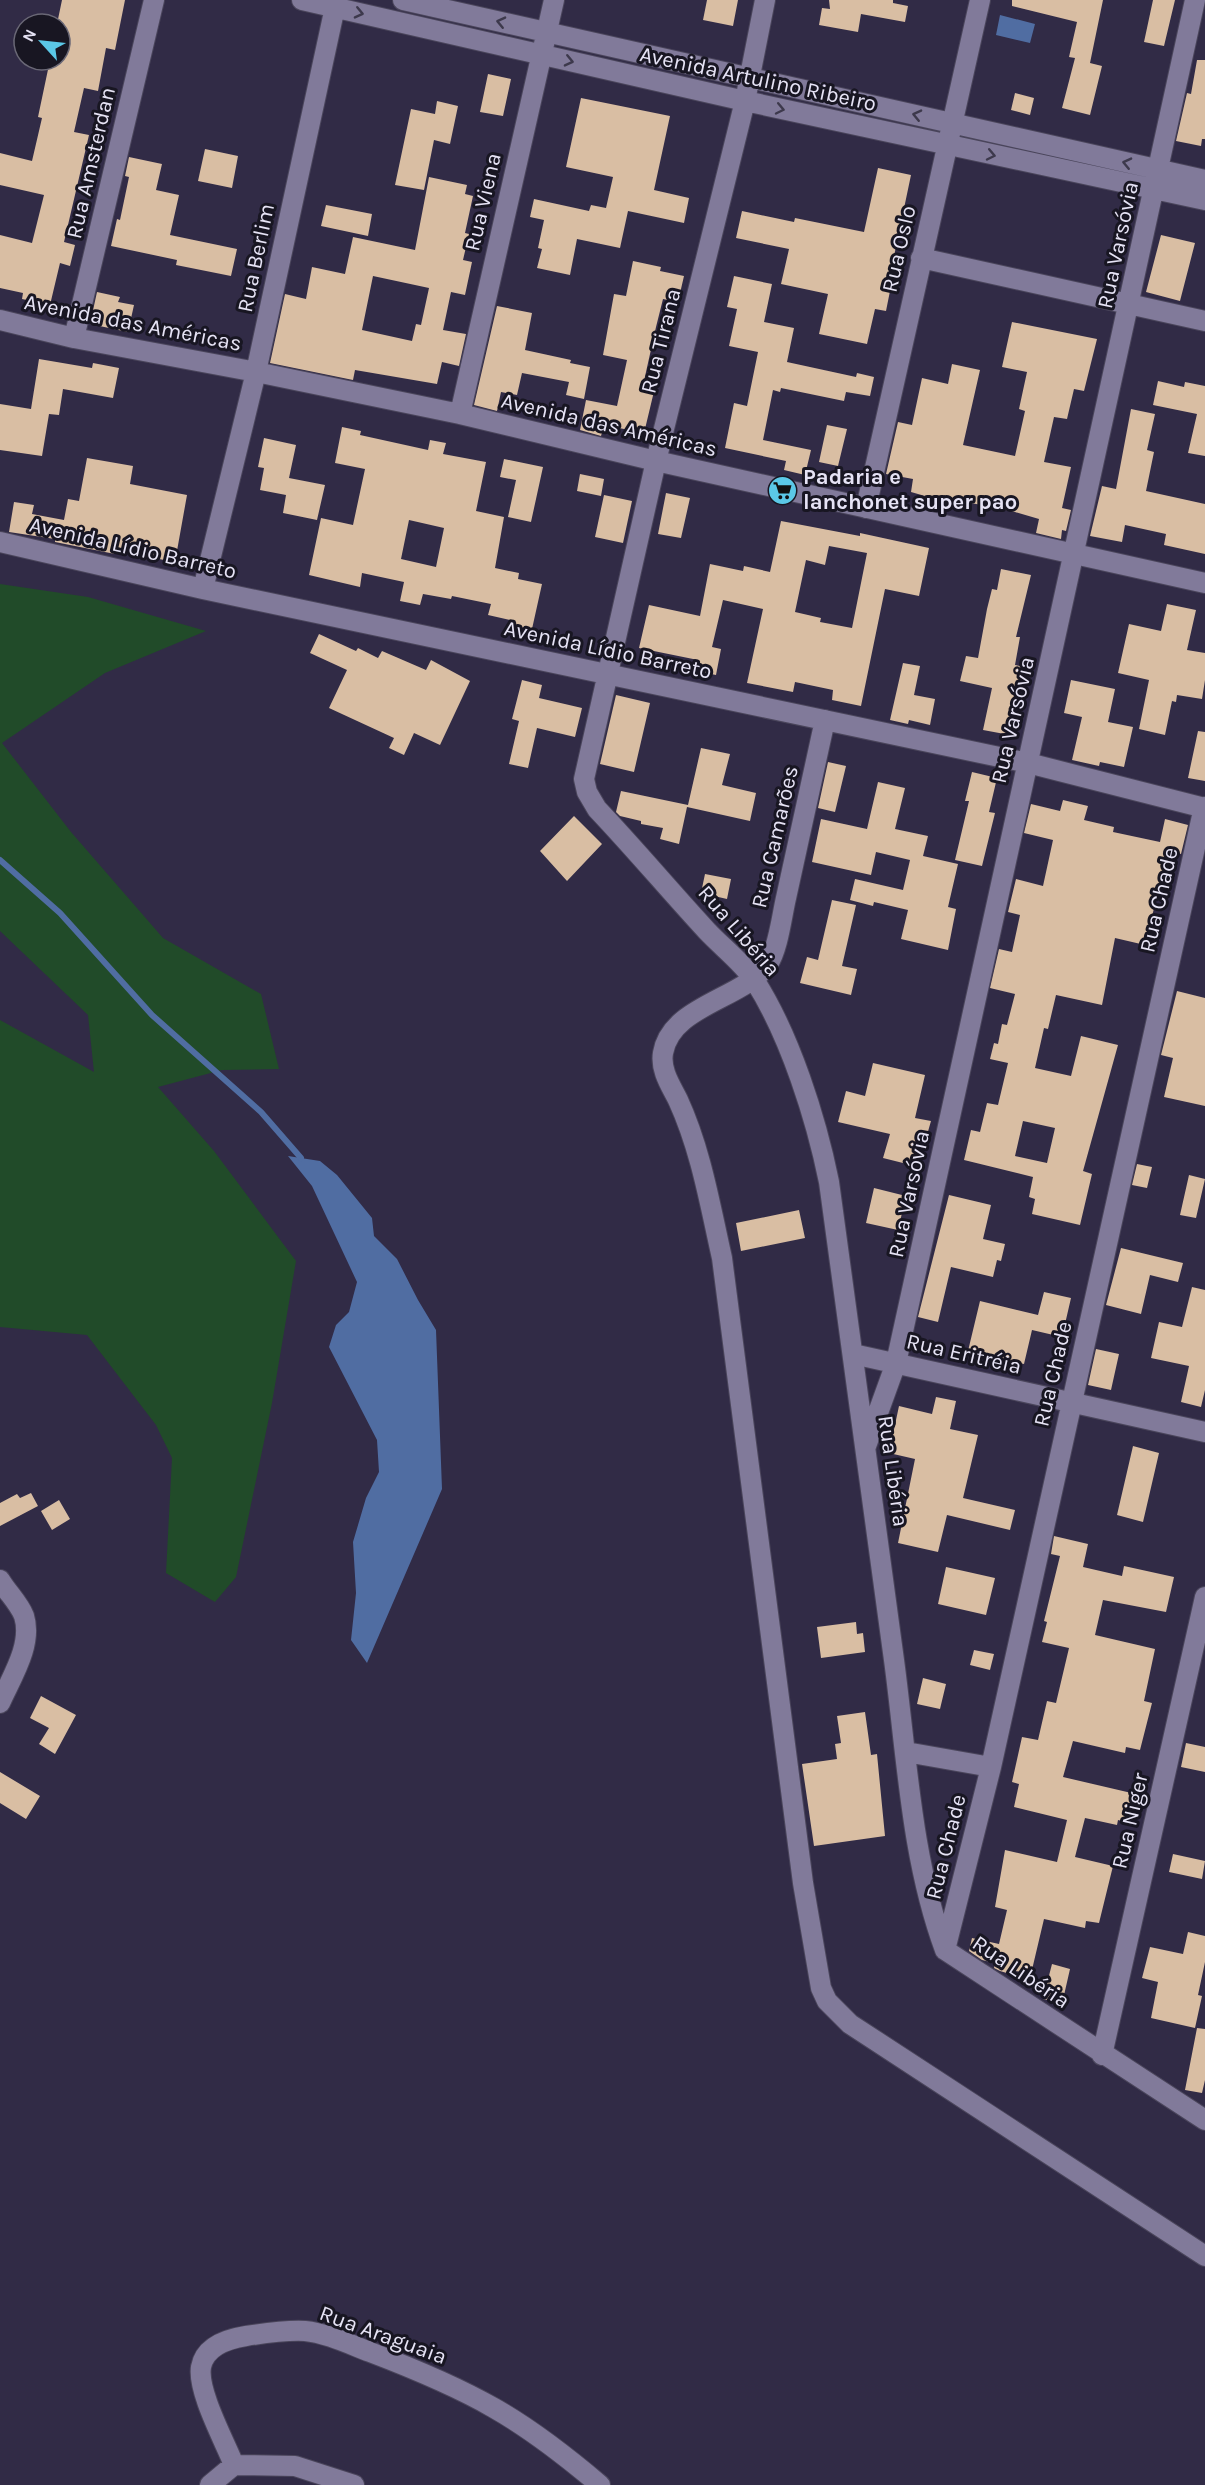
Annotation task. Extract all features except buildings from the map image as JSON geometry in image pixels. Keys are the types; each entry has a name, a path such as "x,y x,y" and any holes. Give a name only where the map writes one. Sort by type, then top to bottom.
{"street":[{"name":"Rua Amsterdan","path":"74,338 154,0"},
{"name":"Avenida Artulino Ribeiro","path":"302,0 745,101 1205,200"},
{"name":"Avenida Artulino Ribeiro","path":"403,0 1205,180"},
{"name":"Rua Viena","path":"460,414 554,0"},
{"name":"Rua Tirana","path":"586,762 656,461 751,78 765,0"},
{"name":"Rua Oslo","path":"866,508 980,0"},
{"name":"Rua Varsóvia","path":"866,1446 896,1363 1155,191 1195,0"},
{"name":"Rua Berlim","path":"203,589 256,372 334,7"},
{"path":"921,258 1205,321"},
{"name":"Avenida das Américas","path":"0,320 74,338 460,414 656,461 1205,583"},
{"name":"Avenida Lídio Barreto","path":"0,542 203,589 1028,763 1204,808"},
{"name":"Rua Camarões","path":"753,978 769,963 784,906 825,720"},
{"name":"Rua Libéria","path":"586,762 584,779 587,792 597,809 707,931 753,978 777,1022 797,1073 823,1152 866,1446 924,1883 945,1950 1102,2055 1205,2120"},
{"name":"Rua Chade","path":"945,1950 991,1767 1204,808"},
{"path":"753,978 686,1018 669,1038 663,1052 663,1064 702,1169 722,1258 800,1859 821,1988 827,2001 850,2024 1205,2256"},
{"name":"Rua Eritréia","path":"853,1354 1205,1432"},
{"path":"0,1580 22,1612 26,1633 21,1656 0,1703"},
{"name":"Rua Niger","path":"1102,2055 1205,1598"},
{"path":"906,1752 991,1767"},
{"name":"Rua Araguaia","path":"234,2465 203,2389 201,2376 205,2355 211,2348 233,2338 268,2332 306,2331 409,2366 494,2408 544,2440 600,2485"},
{"path":"210,2485 234,2465 295,2466 354,2485"}],"green space":[{"path":"0,584 88,597 206,631 105,673 2,743 71,832 163,938 261,994 279,1069 222,1070 158,1087 214,1151 296,1261 272,1403 236,1577 215,1602 166,1573 172,1458 156,1425 87,1335 0,1327 0,1020 94,1072 88,1015 0,931"}],"water":[{"path":"1000,15 1035,24 1030,43 996,35"},
{"path":"288,1156 320,1161 337,1175 372,1218 374,1236 397,1259 436,1330 442,1489 367,1663 351,1640 356,1593 353,1542 366,1498 379,1472 377,1440 329,1347 336,1325 349,1312 357,1282 312,1186"}],"waterway":[{"path":"0,860 60,913 152,1015 261,1112 301,1158"}],"place":[{"name":"Padaria e lanchonet super pao","path":"782,490"}]}
